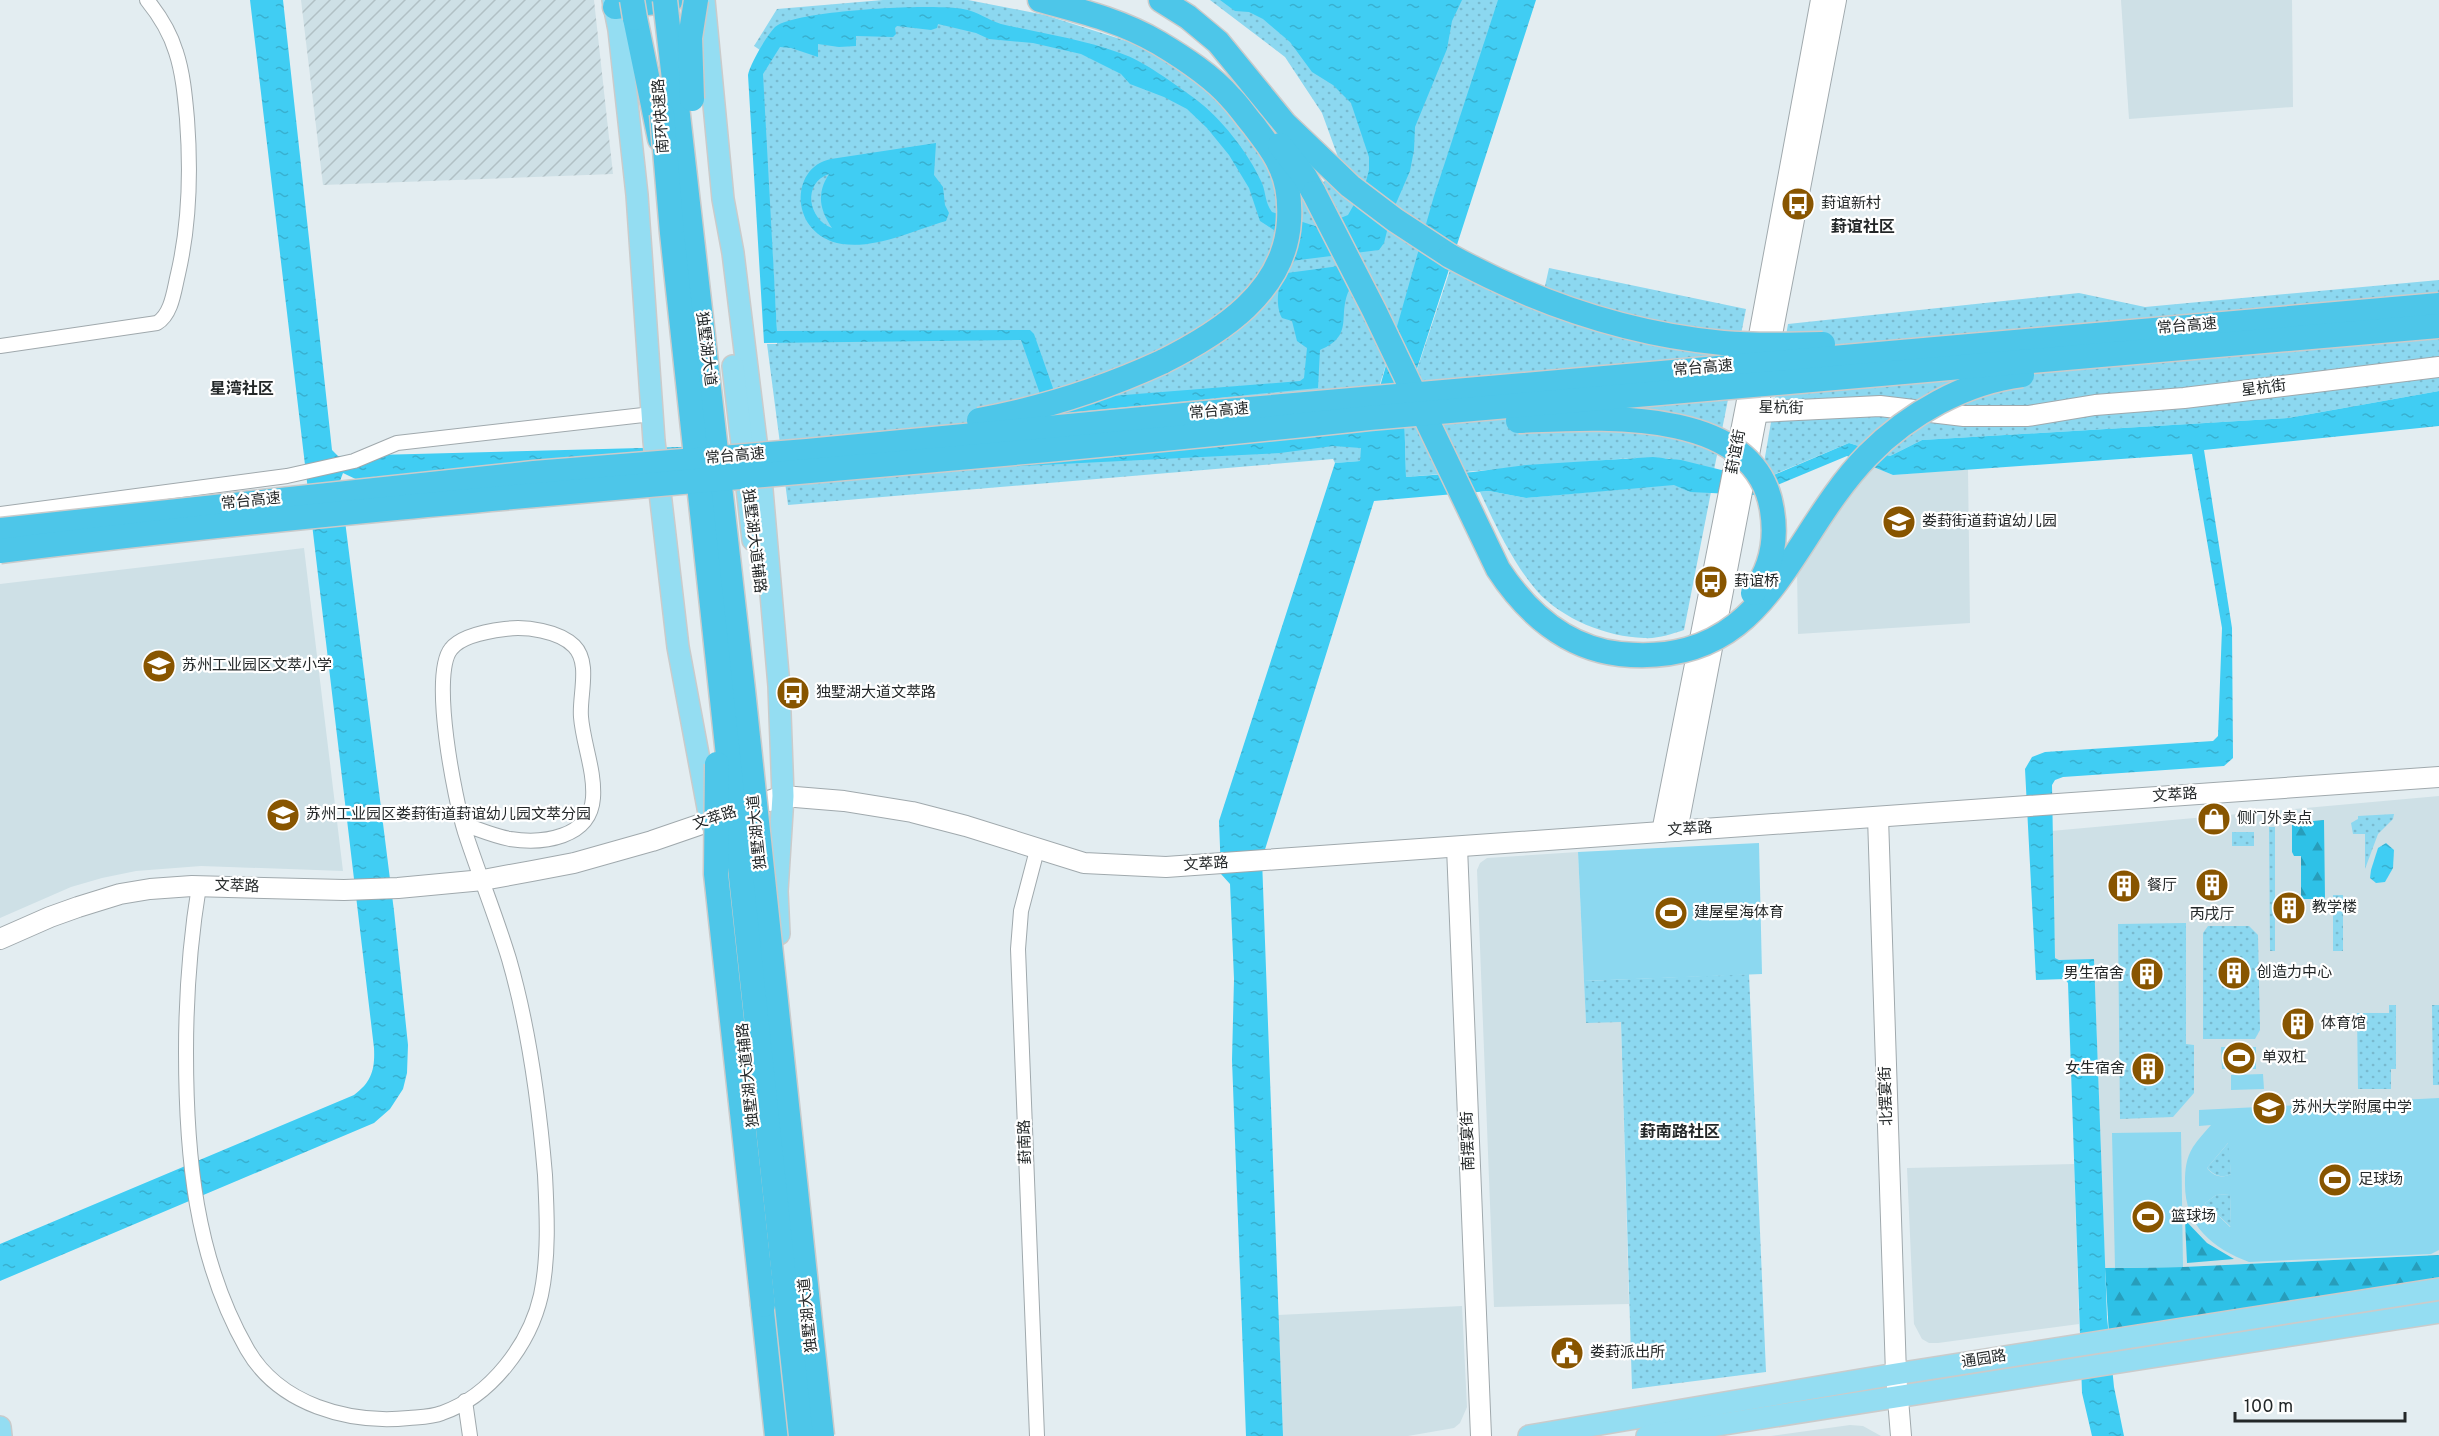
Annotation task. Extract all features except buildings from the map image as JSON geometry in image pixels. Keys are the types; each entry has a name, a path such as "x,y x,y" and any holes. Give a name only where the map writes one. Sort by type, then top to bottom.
{"highway":[{"name":"南环快速路","path":"666,0 681,231"},
{"path":"630,4 671,0"},
{"path":"696,0 689,51 692,99 755,709 759,848"},
{"path":"1040,0 1107,19 1158,42 1231,97 1285,150 1322,182 1395,220 1450,256 1486,275 1566,308 1632,327 1695,339 1751,344 2048,339"},
{"path":"1161,0 1188,17 1218,42 1246,78 1271,121 1322,182 1383,307 1436,421 1441,431 1460,471 1498,552 1512,574 1545,612 1573,631 1608,643 1641,646 1677,642 1711,629 1742,605 1762,579 1771,558 1774,536 1772,506 1758,476 1742,457 1726,444 1707,435 1680,427 1628,421 1570,419 1490,421 1458,424 1447,424 1436,425 1415,427 1394,428 1249,431"},
{"name":"南环快速路","path":"630,4 681,231"},
{"path":"534,473 657,454 934,429 1031,411 1110,386 1193,347 1228,323 1260,292 1274,272 1287,239 1289,216 1287,186 1277,158 1231,97"},
{"path":"1322,182 1374,310 1504,579 1525,604 1549,626 1594,649 1616,654 1649,656 1680,652 1709,643 1734,627 1758,606 1775,586 1827,506 1867,456 1917,415 1967,390 2019,375 2331,343 2439,327"},
{"name":"独墅湖大道","path":"681,231 720,670 801,1436"},
{"name":"独墅湖大道","path":"681,231 712,406 822,1436"},
{"name":"常台高速","path":"0,530 534,473 807,451 1226,411 2439,305"},
{"name":"常台高速","path":"0,551 215,526 524,495 1249,431 1405,415 2439,327"},
{"path":"720,670 716,874 769,1311 768,1348 777,1436"},
{"path":"768,1348 782,1374"}],"main road":[{"name":"独墅湖大道辅路","path":"704,0 723,199 733,254 746,424 772,688 782,740 783,796 777,891 780,945 833,1436"},
{"name":"葑谊街","path":"1755,406 1821,0"},
{"name":"葑谊街","path":"1670,832 1734,501 1836,0"},
{"name":"独墅湖大道辅路","path":"630,4 619,30 667,487 678,647 731,925 769,1311 782,1374 789,1436"},
{"name":"独墅湖大道辅路","path":"637,195 652,414 661,441"},
{"name":"星杭街","path":"1755,406 1880,394 1965,404 2016,404 2093,393 2204,384 2439,355"},
{"name":"星杭街","path":"1755,406 1880,406 1964,416 2017,416 2095,405 2184,398 2439,367"},
{"name":"文萃路","path":"0,939 50,917 120,894 161,888 199,886 344,890 398,888 483,880 574,863 710,822 783,796 844,801 912,812 966,826 1070,860 1099,865 1166,867 2439,777"},
{"name":"北摆宴街","path":"1878,817 1896,1374 1901,1436"},
{"path":"710,822 755,849 769,867 777,891"},
{"name":"南摆宴街","path":"1457,847 1480,1436"},
{"name":"通园路","path":"1529,1436 1896,1374 2439,1289"},
{"path":"769,1311 797,1344 808,1436"},
{"name":"通园路","path":"1647,1436 2439,1312"},
{"path":"0,1427 1,1436"}],"street":[{"path":"0,345 157,323 168,310 187,228 190,200 188,129 177,53 164,24 147,0"},
{"path":"0,514 287,476 354,461 397,443 652,414"},
{"path":"199,886 190,942 187,987 187,1104 191,1157 195,1204 213,1272 232,1320 254,1359 275,1381 318,1407 345,1416 369,1419 399,1419 435,1415 465,1401 493,1379 516,1354 524,1342 539,1303 545,1260 544,1161 530,1053 509,961 462,824 452,778 444,689 448,654 453,646 468,639 509,628 535,630 568,642 579,653 582,670 581,716 593,791 588,815 576,831 543,839 509,838 462,824"},
{"name":"葑南路","path":"1037,1436 1018,949 1021,911 1038,850"},
{"path":"465,1401 470,1436"}],"shaded area":[{"path":"301,0 594,0 613,174 323,185"},
{"path":"883,0 968,0 1045,15 1139,45 1211,90 1266,148 1279,193 1304,196 1342,168 1322,113 1285,57 1210,0 1499,0 1366,429 1360,461 1335,463 1333,459 788,505 767,344 777,344 777,331 760,50 754,46 777,9"},
{"path":"2121,0 2292,0 2293,107 2129,119"},
{"path":"1549,268 1746,309 1714,470 1668,458 1630,458 1406,477 1404,409 1450,270 1543,295"},
{"path":"2439,280 2439,391 2288,418 1922,440 1890,456 1849,443 1761,480 1788,324 2079,293 2145,307"},
{"name":"娄葑街道葑谊幼儿园","path":"1869,465 1893,475 1968,469 1970,623 1798,634 1797,569"},
{"path":"1674,484 1690,492 1711,492 1684,630 1649,638 1615,634 1586,625 1547,601 1528,580 1512,556 1480,492 1489,491 1526,498"},
{"name":"苏州工业园区文萃小学","path":"304,548 343,871 201,866 136,871 71,887 0,918 0,584"},
{"name":"苏州大学附属中学","path":"2439,796 2439,1255 2183,1267 2105,1268 2094,960 2055,958 2051,831"},
{"path":"2394,814 2393,819 2378,834 2365,869 2365,834 2353,834 2351,823 2358,819 2358,816"},
{"path":"2269,827 2275,827 2275,951 2270,951"},
{"path":"2232,832 2254,832 2254,846 2232,846"},
{"name":"建屋·星海体育","path":"1759,843 1762,974 1584,981 1578,852"},
{"path":"1578,852 1586,1022 1621,1022 1629,1304 1494,1307 1477,870 1480,863 1487,858"},
{"path":"2333,895 2343,895 2343,951 2333,951"},
{"path":"2186,923 2186,1044 2194,1045 2194,1093 2173,1117 2120,1119 2118,924"},
{"name":"创造力中心","path":"2208,926 2249,926 2258,935 2260,1030 2255,1039 2203,1039 2203,933"},
{"path":"1749,974 1766,1372 1632,1389 1621,1022 1586,1023 1584,981"},
{"path":"2389,1005 2396,1005 2396,1069 2391,1069 2391,1089 2358,1089 2357,1013 2389,1013"},
{"path":"2432,1005 2439,1005 2439,1085 2433,1085"},
{"name":"单双杠","path":"2221,1047 2256,1047 2256,1069 2222,1069"},
{"path":"2263,1074 2264,1089 2231,1090 2231,1075"},
{"path":"2439,1098 2439,1250 2431,1254 2249,1262 2223,1250 2212,1242 2195,1223 2186,1197 2185,1173 2189,1155 2211,1125 2199,1126 2199,1110","holes":["2228,1143 2231,1174 2218,1176 2207,1168","2230,1194 2231,1226 2230,1227 2205,1203 2216,1195"]},
{"path":"2181,1132 2183,1267 2115,1268 2112,1133"},
{"path":"2229,1142 2231,1174 2218,1176 2207,1168"},
{"path":"2074,1164 2079,1324 1938,1343 1929,1343 1922,1339 1914,1324 1907,1168"},
{"path":"2230,1194 2231,1227 2205,1203 2216,1195"},
{"path":"1462,1306 1467,1407 1460,1423 1454,1428 1408,1436 1283,1436 1278,1315"},
{"path":"1850,1425 1863,1426 1881,1436 1771,1436"}],"green space":[{"path":"2324,820 2325,899 2301,899 2301,856 2294,856 2292,852 2292,823"},
{"path":"2185,1220 2207,1243 2234,1259 2187,1263"},
{"path":"2439,1255 2439,1284 2109,1335 2105,1268 2183,1267"}],"water":[{"path":"250,0 283,0 332,450 338,456 1366,429 1434,196 1498,0 1536,0 1404,409 1406,477 1526,465 1653,457 1681,460 1762,480 1849,443 1890,456 1922,440 2288,418 2439,391 2439,426 2204,450 2232,628 2233,758 2224,766 2063,777 2055,780 2052,785 2055,958 2059,960 2094,959 2107,1317 2114,1387 2124,1436 2092,1436 2082,1393 2068,983 2065,979 2036,980 2025,769 2032,757 2045,752 2213,741 2218,736 2222,628 2192,454 1893,475 1847,456 1753,495 1690,492 1674,485 1526,498 1489,491 1374,501 1262,859 1283,1436 1246,1436 1232,1060 1234,979 1230,884 1221,874 1219,821 1335,463 1360,461 1361,448 1333,446 1280,453 900,472 366,484 343,473 340,481 394,911 408,1045 407,1073 403,1089 390,1109 374,1123 0,1281 0,1244 354,1095 369,1080 373,1069 374,1048"},
{"path":"1220,0 1462,0 1452,21 1447,49 1415,127 1410,171 1391,215 1384,243 1379,250 1291,261 1277,232 1260,221 1249,188 1229,155 1207,128 1187,109 1130,84 1121,74 1081,54 1033,43 989,39 976,33 938,24 937,28 931,30 897,26 893,37 856,36 856,46 839,47 818,44 818,57 791,48 780,47 763,74 777,331 1030,330 1034,334 1054,391 1074,399 1300,381 1304,378 1307,348 1297,341 1292,321 1282,318 1280,313 1278,294 1281,282 1287,273 1347,265 1360,274 1351,286 1346,300 1343,324 1338,338 1320,350 1318,388 1056,414 1046,411 1021,340 764,343 748,75 759,50 775,27 787,21 809,16 866,9 948,7 974,12 1001,24 1076,40 1120,53 1158,73 1214,115 1249,159 1262,183 1272,212 1318,227 1348,215 1365,185 1369,170 1369,157 1351,103 1333,85 1312,72 1290,42 1263,19 1249,12 1235,11"},
{"path":"936,143 934,175 943,187 945,205 949,213 946,221 895,238 868,244 842,244 825,238 812,228 804,215 801,201 802,187 808,174 817,165 831,159","holes":["829,174 825,181 821,202 832,228 818,217 811,201 815,185"]},
{"path":"2386,843 2394,850 2393,868 2385,882 2376,883 2370,878 2371,870 2378,848"}],"place":[{"name":"葑谊新村","path":"1798,204"},
{"name":"娄葑街道葑谊幼儿园","path":"1899,522"},
{"name":"葑谊桥","path":"1711,582"},
{"name":"苏州工业园区文萃小学","path":"159,666"},
{"name":"独墅湖大道文萃路","path":"793,693"},
{"name":"苏州工业园区娄葑街道葑谊幼儿园文萃分园","path":"283,815"},
{"name":"侧门外卖点","path":"2214,819"},
{"name":"丙戌厅","path":"2212,885"},
{"name":"餐厅","path":"2124,886"},
{"name":"教学楼","path":"2289,908"},
{"name":"建屋·星海体育","path":"1671,913"},
{"name":"创造力中心","path":"2234,973"},
{"name":"男生宿舍","path":"2147,974"},
{"name":"体育馆","path":"2298,1024"},
{"name":"单双杠","path":"2239,1058"},
{"name":"女生宿舍","path":"2148,1069"},
{"name":"苏州大学附属中学","path":"2269,1108"},
{"name":"足球场","path":"2335,1180"},
{"name":"篮球场","path":"2148,1217"},
{"name":"娄葑派出所","path":"1567,1353"}],"district":[{"name":"葑谊社区","path":"1863,228"},
{"name":"星湾社区","path":"242,390"},
{"name":"葑南路社区","path":"1680,1133"}]}
